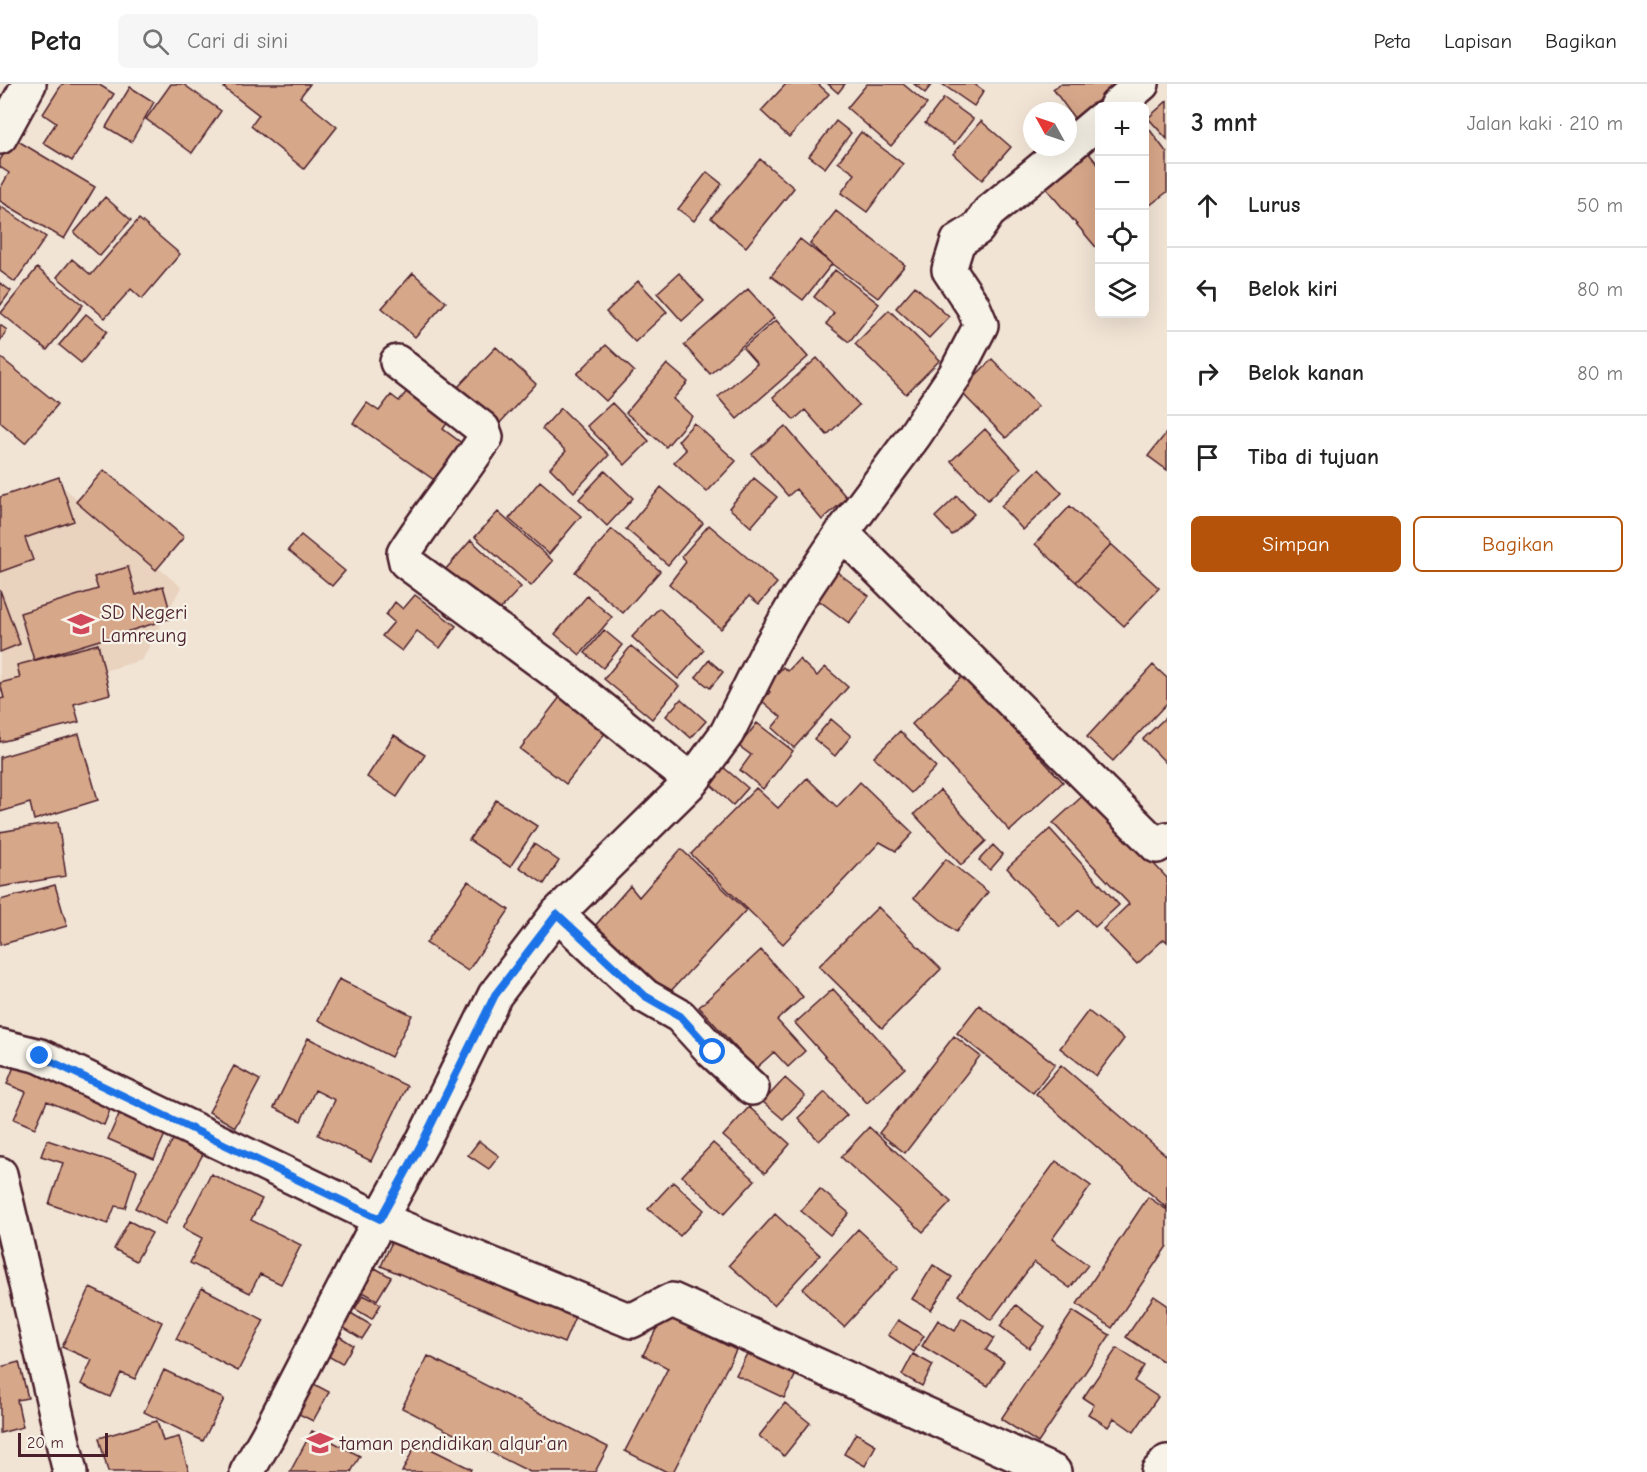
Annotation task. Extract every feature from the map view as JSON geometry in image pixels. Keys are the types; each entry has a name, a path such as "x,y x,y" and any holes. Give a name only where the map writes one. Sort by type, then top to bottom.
{"street":[{"path":"0,137 29,84"},
{"path":"1121,102 1142,84"},
{"path":"1077,139 1095,124"},
{"path":"247,1472 422,1143 495,995 557,914 692,781 727,733 768,651 796,602 842,533 914,436 955,375 981,325 973,306 949,270 958,241 977,229 989,212 1057,156"},
{"path":"397,362 483,429 486,437 462,474 418,531 404,553 406,562 570,684 692,781"},
{"path":"842,533 1164,847"},
{"path":"557,914 645,996 680,1016 713,1052 752,1088"},
{"path":"0,1046 40,1056 380,1219 631,1320 672,1300 1054,1472"},
{"path":"0,1174 70,1472"},
{"path":"1158,1472 1167,1462"}],"shaded area":[{"name":"SD Negeri Lamreung","path":"64,488 181,587 142,660 0,701 0,508"}],"building":[{"path":"62,84 98,84 114,94 72,161 43,143 56,123 43,114"},
{"path":"171,84 183,84 221,111 192,153 146,119"},
{"path":"227,84 310,84 300,97 337,127 304,169 251,126 259,115 224,88"},
{"path":"786,84 818,84 829,94 789,137 761,111"},
{"path":"828,84 845,84 838,93"},
{"path":"867,84 903,84 927,104 891,146 847,108"},
{"path":"914,84 932,84 925,93"},
{"path":"942,84 974,84 984,91 974,106"},
{"path":"1060,84 1121,84 1077,116 1077,102 1062,102 1053,89"},
{"path":"130,87 154,102 131,142 106,127"},
{"path":"944,98 973,119 954,144 925,123"},
{"path":"1167,101 1167,139 1149,119"},
{"path":"836,121 851,133 825,168 809,156"},
{"path":"981,121 1011,147 982,180 953,154"},
{"path":"1149,129 1167,153 1167,192 1149,206"},
{"path":"861,132 903,164 867,212 841,193 855,174 838,162"},
{"path":"13,138 95,187 64,239 0,201 0,189 9,173 0,167 0,160"},
{"path":"1087,151 1095,161 1095,246 1045,187"},
{"path":"760,159 794,188 746,247 711,218"},
{"path":"707,172 722,184 694,221 678,209"},
{"path":"105,197 131,220 100,256 74,233"},
{"path":"0,206 46,237 15,282 0,271"},
{"path":"836,211 905,265 878,298 832,264 810,244"},
{"path":"139,219 180,254 142,299 131,289 105,318 57,277 72,259 91,275"},
{"path":"800,239 832,264 803,300 771,276"},
{"path":"37,268 83,305 47,350 1,313"},
{"path":"835,270 879,304 849,342 826,324 834,313 814,297"},
{"path":"413,273 446,302 415,337 382,308"},
{"path":"679,273 704,301 682,321 657,293"},
{"path":"638,281 667,312 635,342 606,312"},
{"path":"0,283 11,291 0,306"},
{"path":"915,286 949,317 929,338 896,308"},
{"path":"748,289 774,318 710,374 684,345"},
{"path":"889,310 940,360 906,394 855,344"},
{"path":"86,314 107,331 81,363 59,345"},
{"path":"776,320 808,357 737,419 718,397 757,364 743,348"},
{"path":"0,325 7,330 0,341"},
{"path":"606,345 634,371 606,401 577,374"},
{"path":"496,347 536,384 498,425 458,387"},
{"path":"0,357 58,404 25,443 0,422"},
{"path":"817,358 859,405 827,435 805,410 794,420 773,397"},
{"path":"992,359 1038,406 1006,438 960,391"},
{"path":"667,364 688,382 673,399 692,416 666,447 626,413"},
{"path":"408,390 450,419 443,429 467,447 440,484 353,423 367,403 379,411 391,395 399,401"},
{"path":"612,403 649,441 625,465 587,426"},
{"path":"561,408 609,455 574,492 550,468 566,451 542,429"},
{"path":"694,423 736,461 707,492 674,462 686,450 678,441"},
{"path":"785,426 847,498 822,520 796,489 788,496 752,454"},
{"path":"985,429 1021,468 988,500 951,461"},
{"path":"1167,432 1167,470 1148,456"},
{"path":"1039,469 1062,493 1023,530 1001,506"},
{"path":"104,470 184,537 156,570 76,502"},
{"path":"605,471 633,498 607,526 579,499"},
{"path":"59,477 74,521 25,538 33,560 0,572 0,497"},
{"path":"754,478 777,497 751,527 729,508"},
{"path":"540,481 581,516 549,554 509,519"},
{"path":"661,487 703,523 668,565 626,529"},
{"path":"957,496 974,514 952,535 935,517"},
{"path":"1070,506 1111,544 1076,582 1035,544"},
{"path":"498,512 553,561 531,586 475,537"},
{"path":"709,525 777,583 759,604 749,596 721,629 669,584 686,562 682,556"},
{"path":"612,529 660,571 623,613 575,572"},
{"path":"301,535 345,571 332,586 288,550"},
{"path":"471,540 521,587 494,616 445,570"},
{"path":"1111,544 1159,588 1124,626 1076,582"},
{"path":"128,567 136,595 163,586 172,618 34,660 20,613 98,589 94,577"},
{"path":"837,572 869,596 849,623 817,599"},
{"path":"0,590 20,644 0,652"},
{"path":"415,595 456,626 440,648 417,631 402,651 382,636 394,622 386,615 395,602 403,609"},
{"path":"587,596 612,617 580,655 555,634"},
{"path":"659,608 704,650 678,679 632,637"},
{"path":"604,630 622,645 603,668 585,653"},
{"path":"98,644 110,694 74,704 79,722 0,742 0,699 4,698 0,683 20,678 17,665"},
{"path":"631,646 679,686 652,719 604,679"},
{"path":"799,659 817,676 825,667 848,687 794,748 772,728 781,717 762,701 770,692 765,687 783,667 788,671"},
{"path":"709,660 723,672 710,688 696,677"},
{"path":"1153,665 1167,678 1167,703 1113,761 1087,737"},
{"path":"964,675 1063,782 1010,831 912,724"},
{"path":"560,697 606,732 566,784 520,749"},
{"path":"681,699 706,721 691,738 666,716"},
{"path":"1167,716 1167,764 1143,739"},
{"path":"831,719 851,736 835,756 814,739"},
{"path":"757,723 793,751 763,789 740,770 751,755 739,746"},
{"path":"900,731 936,767 911,793 874,757"},
{"path":"79,734 98,800 34,820 30,803 0,812 0,757"},
{"path":"394,735 425,755 397,797 367,777"},
{"path":"723,767 748,788 733,805 709,783"},
{"path":"807,778 837,807 860,782 913,833 896,851 880,842 783,944 691,854 756,788 778,808"},
{"path":"940,790 986,841 961,865 914,814"},
{"path":"1087,792 1167,878 1167,942 1164,939 1137,964 1103,929 1129,904 1053,823"},
{"path":"496,800 537,826 510,867 469,840"},
{"path":"58,822 66,876 0,887 0,832"},
{"path":"1050,829 1119,905 1095,927 1079,910 1060,927 1007,868"},
{"path":"534,844 559,861 544,884 519,867"},
{"path":"993,845 1003,855 990,870 979,860"},
{"path":"681,849 746,910 668,994 594,927 630,886 639,897"},
{"path":"946,859 988,892 956,932 914,898"},
{"path":"468,881 509,910 468,971 426,943"},
{"path":"55,885 67,926 0,945 0,900"},
{"path":"878,907 941,969 882,1028 819,966"},
{"path":"761,950 803,997 777,1020 805,1051 788,1067 774,1052 755,1069 699,1007"},
{"path":"339,979 412,1015 391,1057 318,1020"},
{"path":"833,989 905,1068 867,1103 795,1023"},
{"path":"979,1005 1055,1064 1033,1093 957,1033"},
{"path":"1088,1011 1124,1039 1096,1076 1060,1048"},
{"path":"954,1036 980,1056 905,1153 879,1133"},
{"path":"308,1038 407,1086 371,1161 318,1135 335,1100 315,1090 301,1121 274,1108"},
{"path":"15,1064 112,1105 104,1125 47,1101 35,1128 14,1119 26,1092 7,1084"},
{"path":"1061,1065 1167,1156 1167,1208 1036,1094"},
{"path":"234,1066 260,1080 235,1127 209,1112"},
{"path":"785,1078 805,1096 783,1119 763,1102"},
{"path":"825,1092 847,1115 819,1141 798,1118"},
{"path":"749,1107 790,1144 765,1173 723,1136"},
{"path":"121,1110 167,1130 154,1159 108,1139"},
{"path":"869,1127 951,1202 923,1232 841,1157"},
{"path":"174,1138 203,1154 165,1224 135,1208"},
{"path":"47,1140 137,1170 125,1208 115,1206 108,1224 49,1204 63,1163 41,1156"},
{"path":"479,1141 499,1156 489,1169 468,1155"},
{"path":"713,1143 755,1180 724,1214 682,1176"},
{"path":"1056,1161 1091,1186 1052,1239 1088,1265 1070,1288 1034,1262 991,1320 958,1295"},
{"path":"211,1174 262,1199 251,1220 301,1245 281,1284 260,1274 250,1293 190,1263 202,1238 183,1228"},
{"path":"673,1182 704,1210 680,1236 648,1209"},
{"path":"820,1189 849,1213 830,1235 801,1211"},
{"path":"1148,1197 1167,1210 1167,1246 1112,1328 1077,1304"},
{"path":"775,1214 820,1255 774,1305 729,1265"},
{"path":"129,1221 152,1233 136,1261 114,1249"},
{"path":"858,1229 899,1267 844,1327 803,1289"},
{"path":"395,1235 577,1312 564,1343 381,1266"},
{"path":"933,1265 952,1277 931,1310 912,1299"},
{"path":"375,1268 391,1277 377,1300 361,1291"},
{"path":"90,1288 162,1322 135,1379 121,1373 110,1397 81,1384 92,1360 62,1347"},
{"path":"202,1288 264,1320 238,1371 176,1339"},
{"path":"363,1295 381,1304 372,1319 355,1309"},
{"path":"1154,1296 1167,1305 1167,1364 1126,1337"},
{"path":"1016,1305 1045,1327 1029,1348 1000,1326"},
{"path":"1073,1311 1110,1335 1038,1443 1001,1419"},
{"path":"349,1312 371,1325 362,1339 341,1326"},
{"path":"664,1314 736,1350 673,1472 667,1472 625,1451 668,1368 643,1355"},
{"path":"962,1318 994,1338 986,1350 1004,1361 988,1386 922,1346 938,1320 955,1331"},
{"path":"898,1320 924,1336 914,1352 888,1335"},
{"path":"339,1336 353,1345 342,1364 328,1356"},
{"path":"751,1346 799,1368 784,1398 736,1375"},
{"path":"1117,1348 1144,1366 1134,1381 1158,1397 1134,1432 1114,1418 1108,1427 1088,1414 1094,1405 1083,1398"},
{"path":"913,1354 933,1365 922,1386 902,1375"},
{"path":"428,1356 608,1447 595,1472 530,1472 402,1408"},
{"path":"19,1362 28,1398 17,1400 23,1427 0,1433 0,1367"},
{"path":"164,1370 224,1399 203,1441 144,1412"},
{"path":"306,1380 329,1392 313,1421 291,1410"},
{"path":"785,1403 810,1423 784,1456 759,1436"},
{"path":"157,1421 163,1441 179,1437 189,1472 108,1472 99,1438"},
{"name":"taman pendidikan alqur'an","path":"312,1431 360,1456 351,1472 290,1472"},
{"path":"856,1433 876,1445 865,1466 844,1454"},
{"path":"417,1442 471,1469 470,1472 402,1472"}],"place":[{"name":"SD Negeri Lamreung","path":"81,624"},
{"name":"taman pendidikan alqur'an","path":"320,1443"}],"route":[{"path":"40,1056 380,1219 422,1143 495,995 557,914 645,996 680,1016 713,1052"}]}
